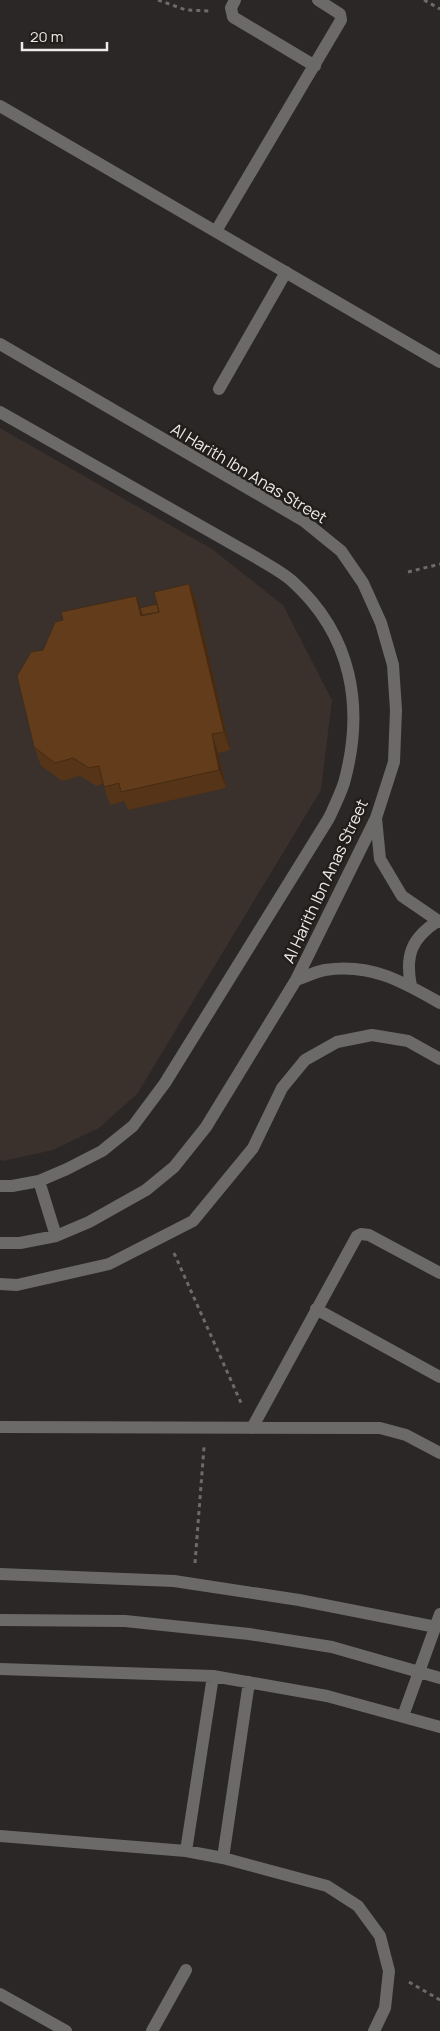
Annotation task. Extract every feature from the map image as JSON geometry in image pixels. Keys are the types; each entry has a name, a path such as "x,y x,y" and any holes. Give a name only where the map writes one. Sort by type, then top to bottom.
{"street":[{"path":"216,231 342,17 338,12 318,0"},
{"path":"233,4 232,14 236,19 314,66"},
{"path":"0,106 440,362"},
{"path":"219,389 286,272"},
{"name":"Al Harith Ibn Anas Street","path":"0,344 304,521 341,551 363,584 381,624 393,665 396,710 394,762 376,818 296,980 206,1127 174,1167 146,1190 89,1222 56,1236 20,1243 0,1243"},
{"name":"Al Harith Ibn Anas Street","path":"0,412 257,558 291,580 319,609 340,644 350,679 354,714 351,750 343,785 329,818 165,1083 133,1126 102,1151 39,1181 12,1186 0,1186"},
{"path":"376,818 380,859 402,896 439,922 425,930 415,942 409,956 408,971 411,986"},
{"path":"296,980 324,970 354,968 384,973 440,1003"},
{"path":"0,1284 17,1285 109,1264 194,1221 254,1148 282,1088 305,1060 336,1042 372,1035 408,1041 440,1059"},
{"path":"39,1181 56,1236"},
{"path":"252,1428 354,1239 361,1234 370,1235 440,1273"},
{"path":"316,1309 440,1377"},
{"path":"0,1427 380,1428 406,1435 440,1454"},
{"path":"0,1574 174,1581 299,1600 436,1626"},
{"path":"403,1716 440,1614"},
{"path":"0,1620 125,1621 249,1634 332,1647 440,1678"},
{"path":"0,1669 213,1676 327,1696 440,1727"},
{"path":"186,1851 213,1676"},
{"path":"223,1858 249,1682"},
{"path":"0,1836 186,1851 223,1858 328,1886 358,1906 380,1936 389,1971 385,2008 374,2031"},
{"path":"152,2031 186,1970"},
{"path":"0,1994 66,2031"}],"path":[{"path":"158,0 186,10 209,11 233,4"},
{"path":"424,0 429,1 440,9"},
{"path":"408,572 440,564"},
{"path":"166,1234 252,1428"},
{"path":"194,1584 205,1428"},
{"path":"389,1971 440,2000"}],"shaded area":[{"path":"0,428 212,549 283,605 332,700 321,790 137,1094 99,1128 53,1150 3,1161 0,1160"}],"building":[{"path":"189,584 224,732 212,734 219,770 121,792 119,783 104,787 99,766 89,768 73,758 55,763 34,747 17,676 31,652 43,650 55,622 63,620 61,612 136,596 141,616 159,612 154,592"},
{"path":"157,604 159,612 142,615 140,608"}]}
